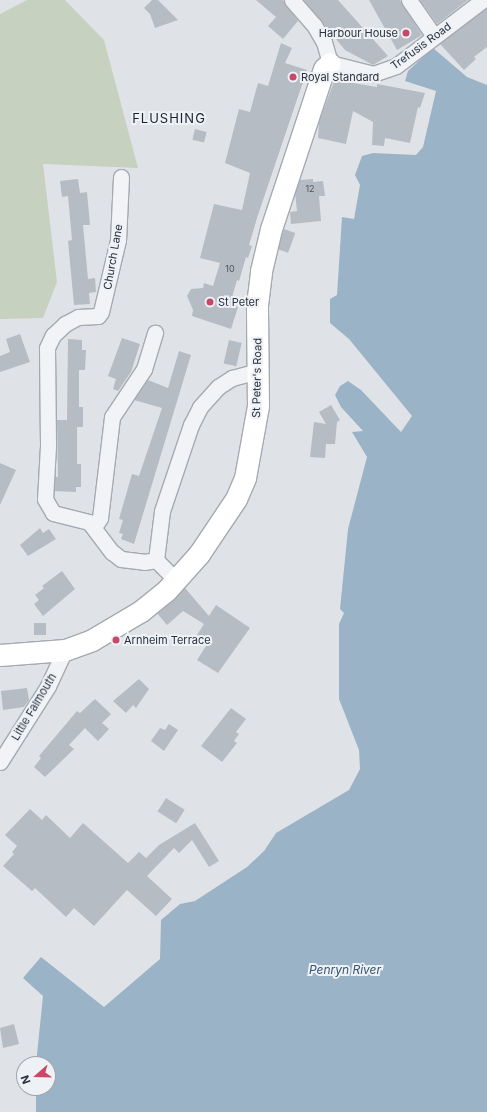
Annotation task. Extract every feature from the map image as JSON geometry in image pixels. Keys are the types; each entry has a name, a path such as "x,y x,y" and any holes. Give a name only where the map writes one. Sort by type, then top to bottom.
{"street":[{"path":"292,0 314,25 324,42 330,63"},
{"path":"410,0 434,36"},
{"name":"Trefusis Road","path":"330,63 377,74 396,66 483,0"},
{"name":"St Peter's Road","path":"0,655 64,650 92,640 124,623 150,604 176,580 215,534 242,489 255,431 258,371 257,305 261,271 271,229 324,69 330,63"},
{"name":"Church Lane","path":"94,527 84,519 53,513 46,499 48,446 47,348 53,335 65,324 78,317 98,316 101,312 118,240 121,177"},
{"path":"155,333 144,369 112,417 100,518 94,527 112,552 122,559 144,562 156,560"},
{"path":"156,560 162,511 196,415 225,381 258,371"},
{"path":"156,560 176,580"},
{"name":"Little Falmouth","path":"0,762 48,686 64,650"}],"green space":[{"path":"27,0 65,0 104,40 138,168 43,164 57,282 43,318 0,319 0,14"}],"water":[{"name":"Penryn River","path":"433,48 467,77 487,85 487,1112 36,1112 36,1096 56,1096 56,1056 37,1056 43,996 23,978 41,957 104,1007 160,959 161,920 180,904 195,901 247,867 264,851 276,833 349,790 360,769 359,750 339,699 339,624 344,613 340,609 348,529 367,457 352,432 363,431 341,407 335,395 340,386 348,381 361,390 401,432 412,416 349,339 330,323 330,299 337,295 342,217 354,219 360,185 355,175 362,156 373,153 416,155 423,147 436,91 405,81 408,71"}],"building":[{"path":"152,0 158,0 178,20 155,28 150,14 144,8"},
{"path":"256,0 283,0 298,21 283,39 268,26 276,17"},
{"path":"304,0 338,0 388,56 373,65 345,50"},
{"path":"369,0 400,0 422,35 397,50"},
{"path":"420,0 468,0 437,24"},
{"path":"487,8 487,47 474,57 476,59 464,70 440,44"},
{"path":"281,43 292,48 285,63 307,70 258,215 249,245 252,246 248,258 246,257 239,281 237,280 230,304 238,307 231,329 192,316 193,310 187,296 191,289 203,288 204,283 213,286 220,263 200,258 214,204 242,210 250,173 225,163 239,109 250,112 258,83 268,86"},
{"path":"336,76 348,78 347,82 377,87 377,84 425,93 420,108 418,107 410,143 385,138 384,146 372,145 373,122 353,111 346,144 318,138 319,122"},
{"path":"195,129 207,132 204,143 192,140"},
{"path":"78,179 80,193 87,192 90,225 83,225 88,279 95,278 96,292 89,293 90,304 74,305 68,241 72,240 68,196 62,197 60,181"},
{"path":"313,179 313,182 323,181 325,196 319,196 321,221 291,224 290,212 297,211 295,193 300,180"},
{"path":"284,229 295,233 288,253 277,249"},
{"path":"20,334 30,362 0,372 0,356 10,352 6,339"},
{"path":"122,338 140,344 131,372 118,391 113,389 116,379 108,376"},
{"path":"68,339 82,340 82,350 86,350 85,370 79,370 79,407 83,407 83,427 77,427 77,464 81,464 81,487 76,487 76,492 54,491 55,477 58,477 57,420 67,420"},
{"path":"229,340 242,343 236,366 224,363"},
{"path":"179,351 191,355 134,544 121,539 123,534 119,533 123,520 119,519 132,474 139,476 162,408 134,400 148,380 168,388"},
{"path":"331,405 340,420 337,422 335,444 326,444 325,458 310,457 314,422 326,424 319,412"},
{"path":"0,463 16,470 0,505"},
{"path":"40,528 43,533 49,529 56,539 28,556 20,545"},
{"path":"62,571 75,589 43,616 34,604 39,600 35,595 44,588 42,586"},
{"path":"185,588 209,616 216,605 250,628 218,673 197,660 208,643 197,635 204,624 183,611 167,625 157,613"},
{"path":"34,623 46,623 46,635 34,635"},
{"path":"139,679 149,689 136,708 133,705 126,713 113,701"},
{"path":"27,688 29,700 24,707 3,710 1,691"},
{"path":"95,699 111,714 102,723 109,729 98,741 85,728 69,745 74,749 45,777 34,767 41,758 39,756 77,711 80,713"},
{"path":"231,708 246,719 236,732 239,734 234,741 237,743 222,762 201,746"},
{"path":"169,724 178,730 164,751 151,741 160,728 165,730"},
{"path":"166,798 185,810 176,823 158,812"},
{"path":"30,809 42,820 46,815 70,838 83,823 128,863 139,852 146,858 159,845 195,823 219,861 209,867 192,840 179,853 174,848 147,876 172,899 156,916 127,890 94,926 74,908 66,917 35,888 32,891 3,866 14,854 12,852 17,846 5,835"},
{"path":"14,1024 19,1044 3,1048 0,1028"}],"place":[{"name":"Harbour House","path":"406,33"},
{"name":"Royal Standard","path":"293,77"},
{"name":"St Peter","path":"210,302"},
{"name":"Arnheim Terrace","path":"116,640"}],"district":[{"name":"FLUSHING","path":"169,118"}]}
